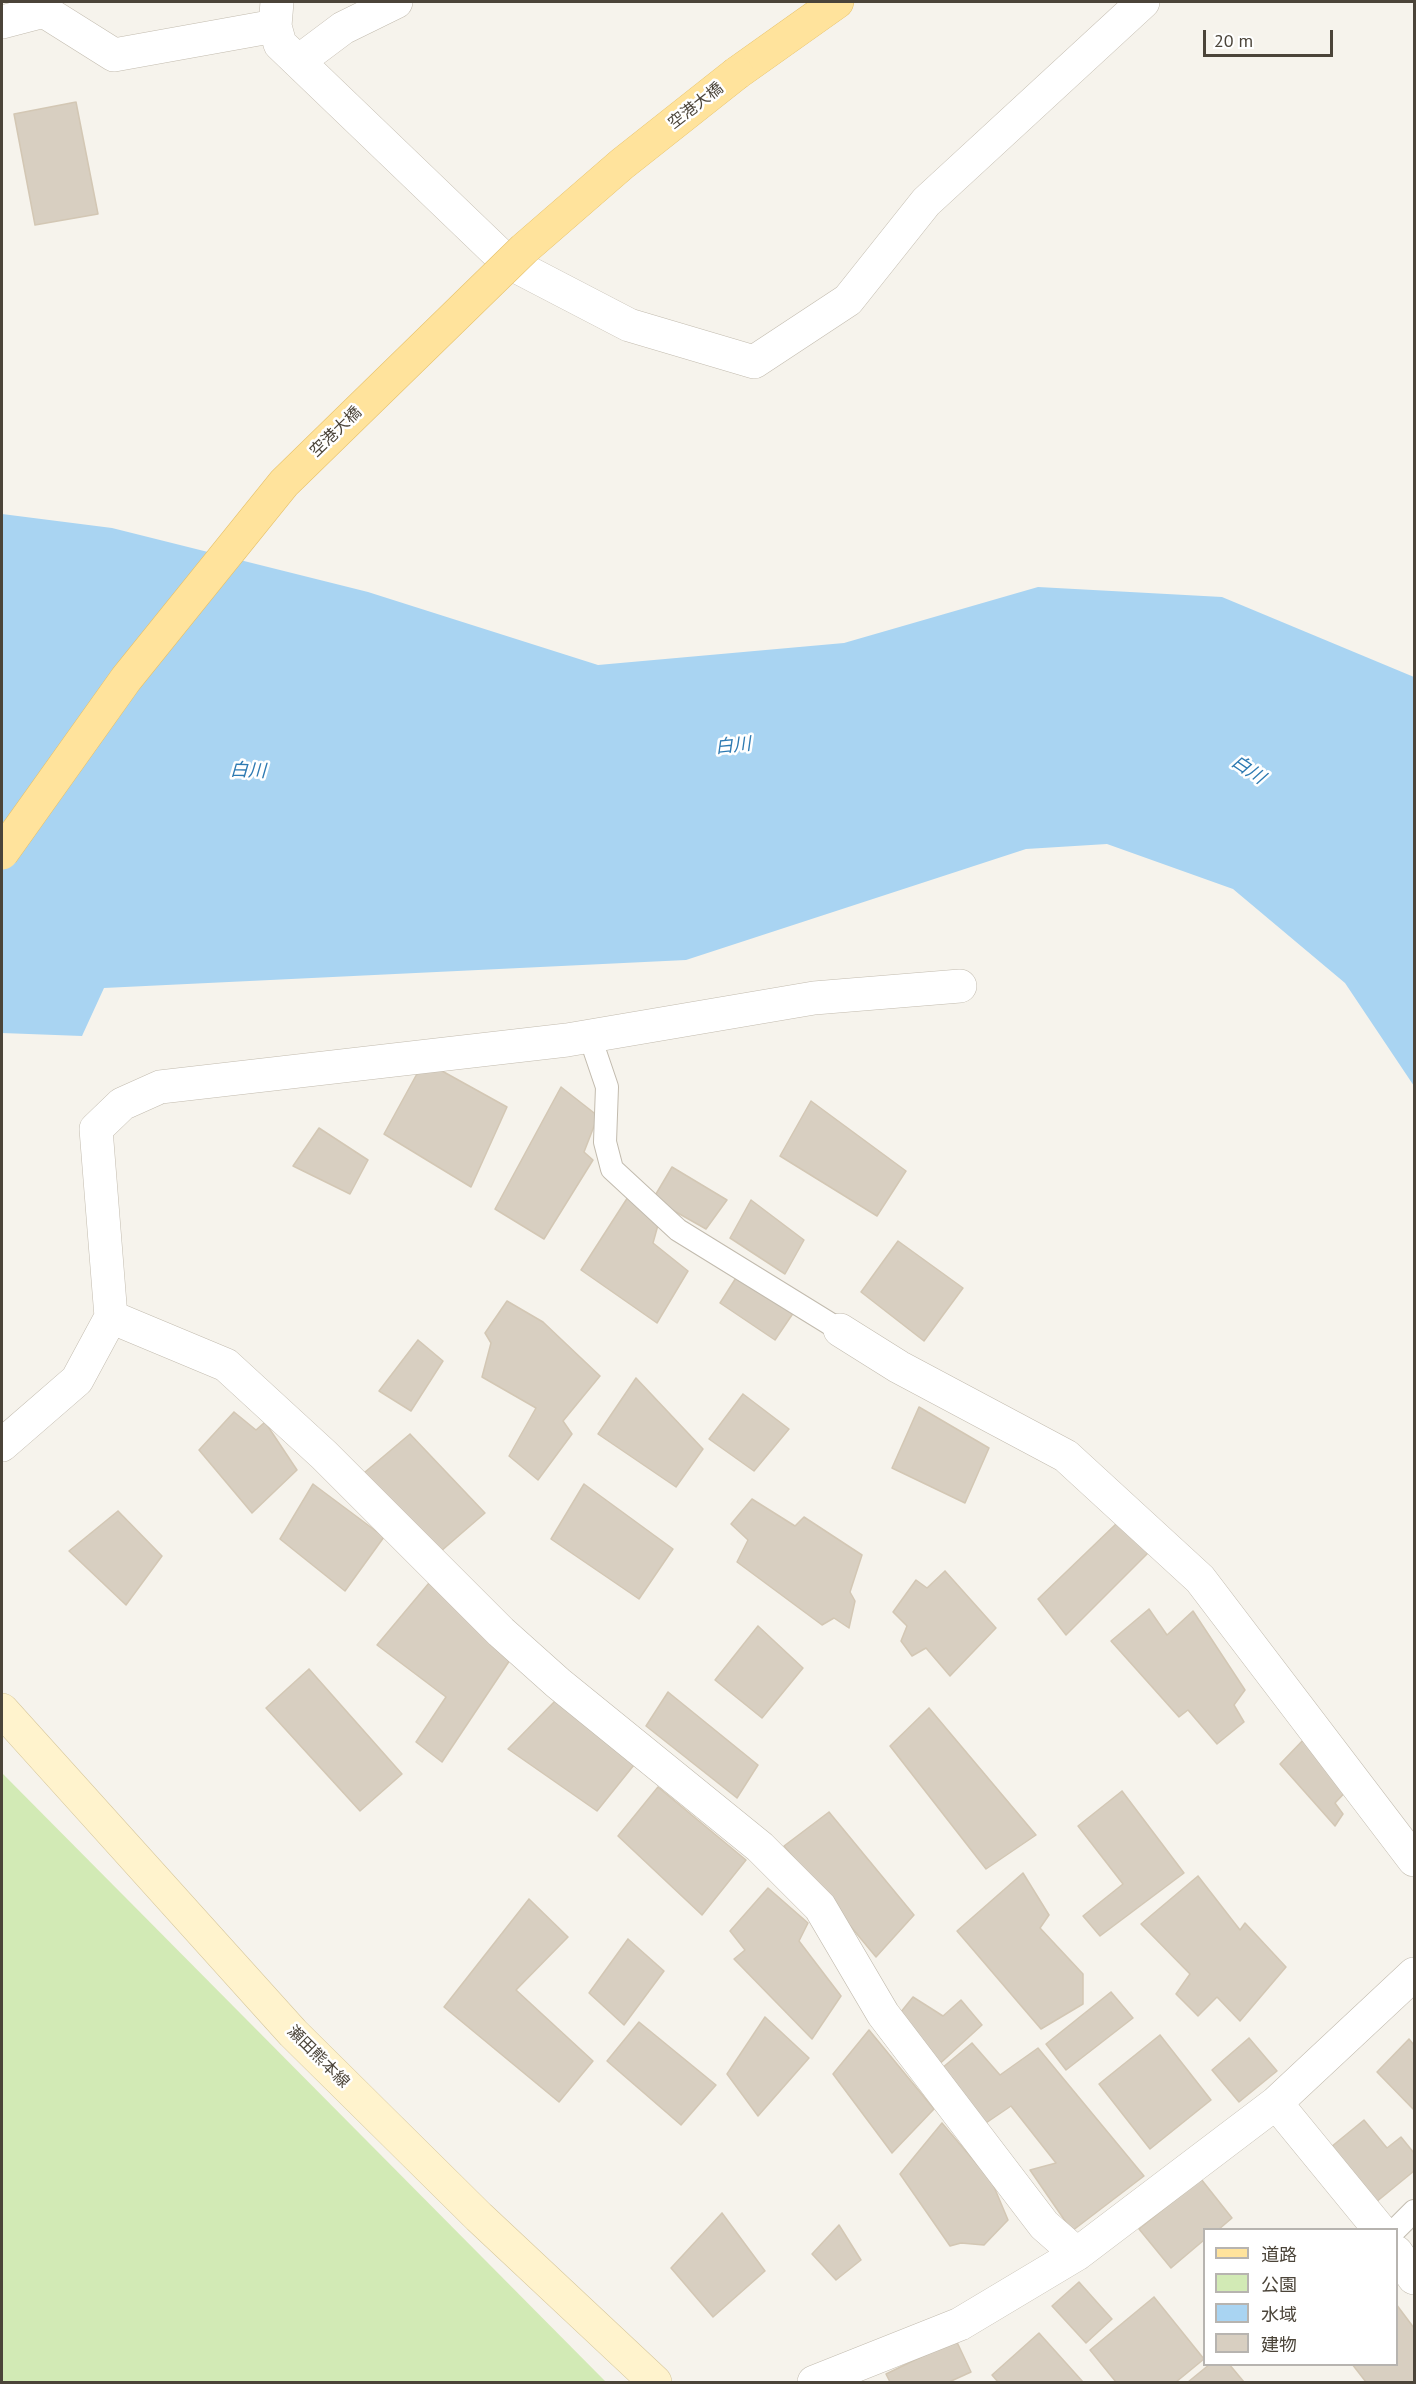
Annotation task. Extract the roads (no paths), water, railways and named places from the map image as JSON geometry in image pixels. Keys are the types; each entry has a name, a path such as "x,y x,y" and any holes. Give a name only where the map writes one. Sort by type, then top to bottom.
{"main road":[{"name":"空港大橋","path":"2,853 126,679 284,483 524,249 622,164 737,73 837,2"},
{"name":"瀬田熊本線","path":"2,1710 293,2033 479,2217 655,2382"}],"street":[{"path":"299,62 343,28 396,2"},
{"path":"2,22 44,11 114,56 276,14 280,44 506,261 629,326 754,362 848,300 926,202 1143,2"},
{"path":"2,1445 77,1380 111,1317 96,1129 122,1104 160,1087 590,1037 814,998 960,986"},
{"path":"111,1317 226,1365 324,1455 501,1632 558,1683 759,1846 820,1907 883,2014 1044,2225 1077,2254"},
{"path":"840,1330 899,1367 1066,1456 1200,1579 1414,1860"},
{"path":"814,2382 960,2324 1077,2254 1276,2103 1414,1974"},
{"path":"1276,2103 1379,2228"},
{"path":"1398,2255 1414,2278"}],"lane":[{"path":"590,1037 607,1087 605,1142 612,1168 678,1230 840,1330"},
{"path":"1396,2228 1414,2211"}],"water":[{"name":"白川","path":"2,514 112,528 368,592 598,665 844,643 1038,587 1222,597 1414,677 1414,1086 1345,983 1233,889 1107,844 1026,849 686,960 104,988 82,1036 2,1033"}]}
